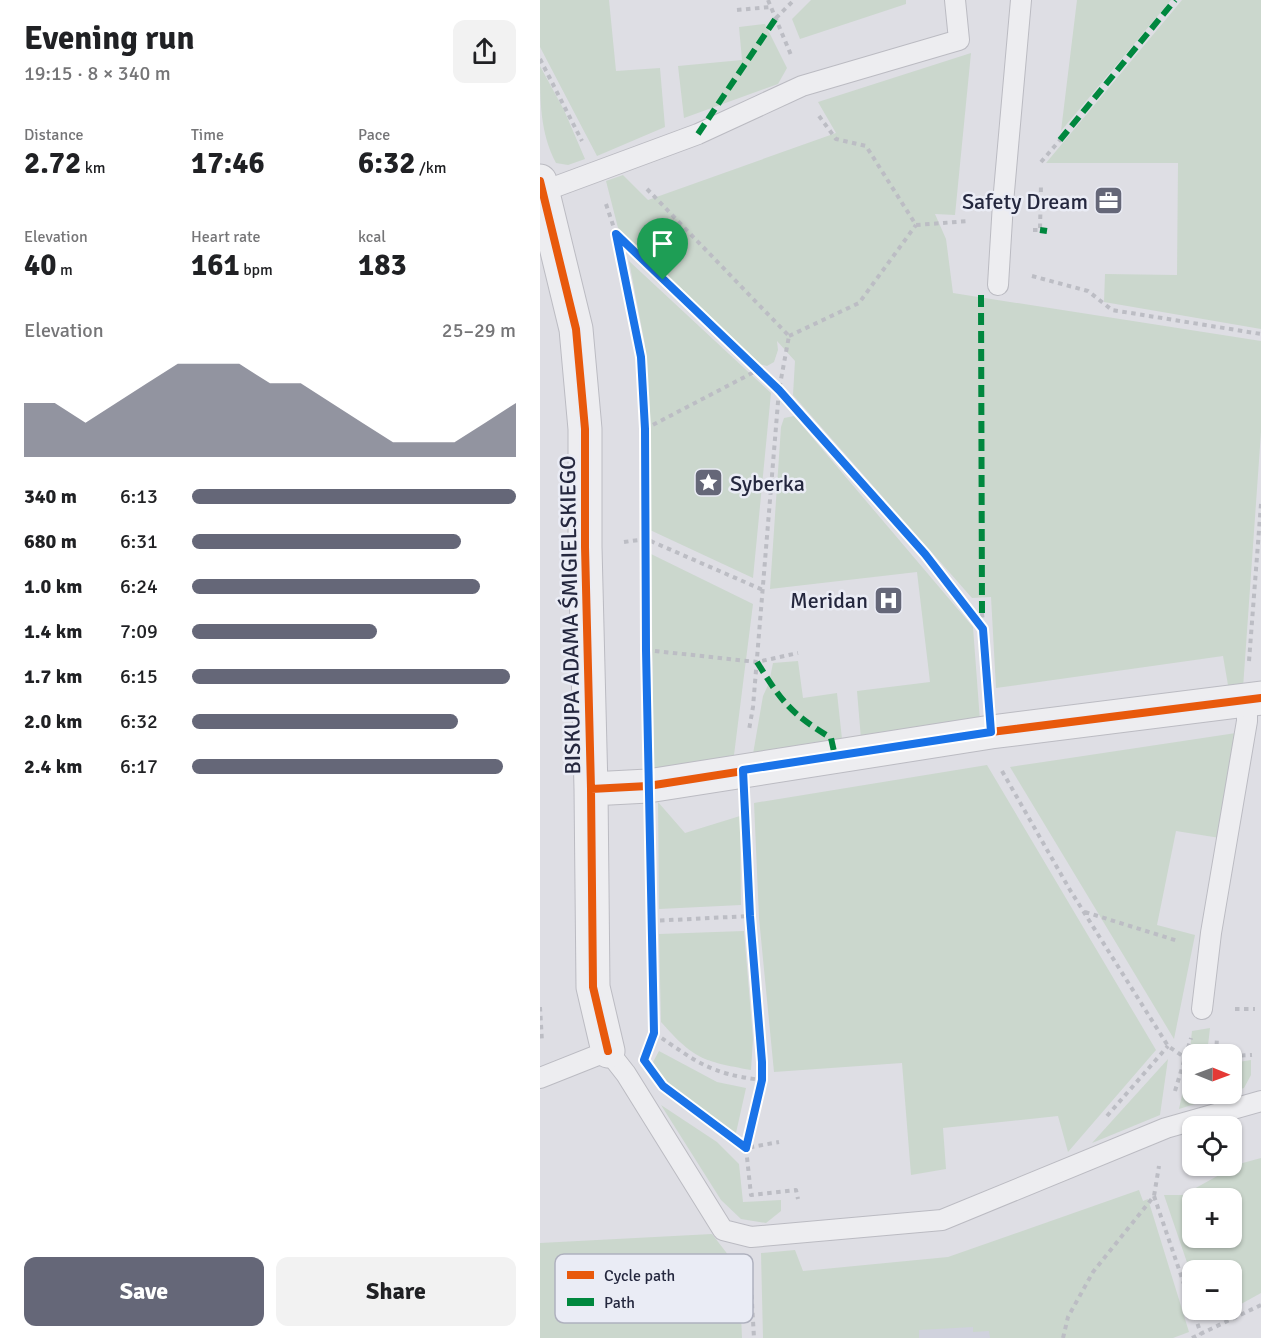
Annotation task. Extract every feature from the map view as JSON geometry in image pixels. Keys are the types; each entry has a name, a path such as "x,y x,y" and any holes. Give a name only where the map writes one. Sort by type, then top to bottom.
{"street":[{"name":"BISKUPA ADAMA ŚMIGIELSKIEGO","path":"542,186 576,329 585,429 585,558 593,987 617,1063"},
{"path":"591,789 648,786 991,732 1254,699"}],"lane":[{"path":"542,186 623,161 698,134 802,86 959,40 956,0"},
{"path":"998,285 1003,203 1022,0"},
{"path":"1202,1009 1208,950 1247,721 1254,699"},
{"path":"540,1078 617,1063 723,1230 751,1238 942,1220 1166,1128 1261,1101"}],"path":[{"path":"768,0 786,42"},
{"path":"776,18 794,0"},
{"path":"737,10 770,7"},
{"path":"540,59 596,170 616,234 641,357 645,429 648,786 654,1033 644,1060 617,1063"},
{"path":"818,115 836,139 866,146 916,225"},
{"path":"1041,163 1060,140"},
{"path":"623,161 789,336"},
{"path":"1040,230 1041,174"},
{"path":"789,336 859,303 916,225 955,222"},
{"path":"616,234 779,390 925,554 983,629"},
{"path":"1025,270 1030,276 1088,291 1112,310 1261,334"},
{"path":"753,707 779,390 789,336"},
{"path":"645,429 758,370"},
{"path":"1254,699 1261,504"},
{"path":"646,539 763,590"},
{"path":"982,613 991,732 997,763 1084,912 1168,1046 1184,1057 1173,1101"},
{"path":"646,650 757,662 798,653"},
{"path":"743,770 750,916 762,1080 746,1148 752,1195 788,1191"},
{"path":"1084,912 1208,950"},
{"path":"651,921 750,916"},
{"path":"654,1033 704,1067 734,1077 762,1080"},
{"path":"1101,1123 1168,1046"},
{"path":"1242,1056 1252,1055"},
{"path":"681,1100 746,1148 779,1142"},
{"path":"1063,1338 1068,1317 1093,1272 1154,1196 1201,1334"},
{"path":"1192,1338 1261,1305"},
{"path":"753,1321 754,1338"}],"shaded area":[{"path":"540,0 609,0 616,71 660,68 665,127 597,156 540,47"},
{"path":"811,0 906,0 906,4 800,39 792,19"},
{"path":"1077,0 1171,0 1061,131"},
{"path":"1182,0 1261,0 1261,329 1104,302 1105,274 1177,275 1178,163 1046,163"},
{"path":"765,24 787,68 778,84 684,118 678,66 742,60 739,27"},
{"path":"971,53 955,215 935,214 946,239 953,293 1261,341 1261,432 1243,688 1229,691 1223,656 996,688 991,597 972,598 793,395 795,361 777,341 778,350 774,362 767,366 759,364 618,228 606,181 623,175 648,200 836,133 818,102"},
{"path":"540,66 564,110 585,159 568,165 556,163 544,128"},
{"path":"629,261 771,393 753,578 650,530 651,435 645,345"},
{"path":"794,416 973,627 980,721 861,739 857,691 930,682 917,572 770,589 781,427 784,418"},
{"path":"651,554 753,604 734,755 654,770"},
{"path":"798,661 803,698 837,693 842,739 753,754 763,696 769,683 773,663"},
{"path":"1236,733 1220,838 1176,831 1157,925 1195,935 1174,1039 1010,767"},
{"path":"987,765 1156,1050 1068,1152 1058,1116 943,1128 946,1169 911,1175 902,1063 774,1072 759,918 754,803"},
{"path":"658,802 685,833 740,816 741,905 659,909"},
{"path":"744,931 753,1039 751,1070 710,1061 700,1056 682,1044 661,1022 659,934"},
{"path":"1210,1028 1208,1044 1191,1044 1192,1031"},
{"path":"659,1051 717,1082 746,1088 736,1133 661,1079 653,1062"},
{"path":"1168,1059 1160,1115 1092,1143"},
{"path":"1251,1060 1251,1075 1242,1089 1242,1061"},
{"path":"1182,1095 1182,1104 1195,1104 1179,1109"},
{"path":"661,1105 717,1142 739,1164 743,1202 781,1200 781,1211 766,1223 741,1219 721,1200"},
{"path":"1261,1158 1261,1293 1242,1303 1242,1260 1186,1260 1182,1248 1242,1248 1242,1188 1196,1188 1217,1176 1242,1176 1242,1163"},
{"path":"1139,1190 1143,1201 1148,1199 1182,1309 1182,1320 1185,1320 1189,1332 1173,1338 990,1338 989,1331 973,1332 973,1327 919,1330 919,1338 763,1338 761,1253 795,1250 803,1271 948,1257"},
{"path":"1164,1195 1182,1195 1182,1248"},
{"path":"712,1234 727,1254 555,1254 555,1323 741,1323 742,1338 540,1338 540,1243"},
{"path":"1007,1313 1009,1338 884,1338 883,1323"}],"marked path":[{"path":"1060,140 1175,0"},
{"path":"698,134 776,18"},
{"path":"1040,230 1047,231"},
{"path":"981,295 982,613"},
{"path":"757,662 788,706 831,738 835,756"}],"cycle path":[{"path":"540,181 576,329 585,429 593,987 608,1051"},
{"path":"591,789 648,786 991,732 1261,698"}],"place":[{"name":"Safety Dream","path":"1109,201"},
{"name":"Syberka","path":"709,483"},
{"name":"Meridan","path":"889,600"}],"route":[{"path":"616,234 663,280 779,390 925,554 983,629 992,712 991,732 743,770 750,916 762,1062 762,1080 746,1148 663,1086 644,1060 654,1033 646,650 645,429 641,357 616,234"}]}
